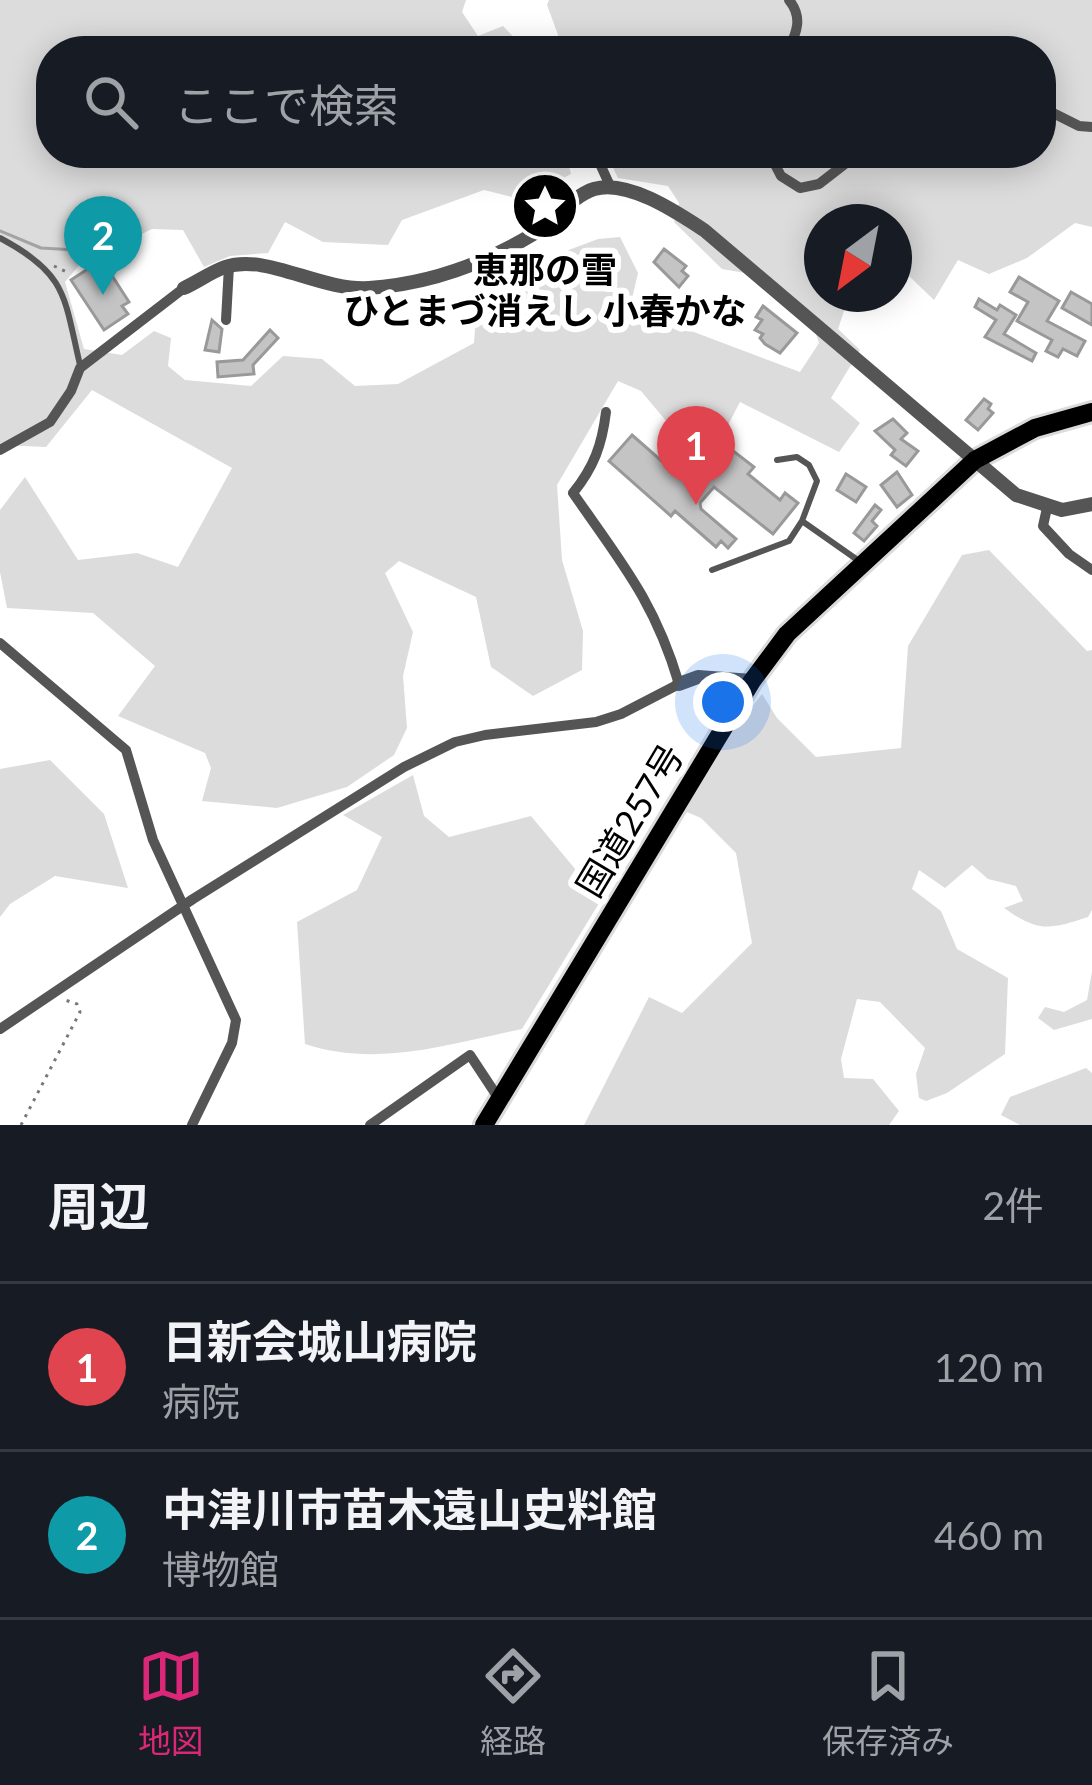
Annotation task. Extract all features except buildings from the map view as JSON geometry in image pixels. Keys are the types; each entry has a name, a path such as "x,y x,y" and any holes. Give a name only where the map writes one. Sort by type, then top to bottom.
{"highway":[{"name":"国道257号","path":"484,1125 752,681 787,634 976,460 1035,428 1092,412"}],"street":[{"path":"789,0 797,10 793,36"},
{"path":"1056,115 1092,127"},
{"path":"601,168 610,188"},
{"path":"777,168 800,188 810,188 838,168"},
{"path":"0,450 31,435 58,414 80,368 184,288 229,266 266,265 334,288 392,286 437,277 476,265 537,232 592,189 610,188 666,205 704,230 1016,495 1062,510 1092,504"},
{"path":"226,320 229,266"},
{"path":"606,412 603,441 591,471 573,493 644,594 665,636 679,684"},
{"path":"1047,508 1043,526 1092,570"},
{"path":"0,643 125,750 138,798 181,907 236,1020 236,1030 192,1125"},
{"path":"0,1029 404,766 455,742 596,722 698,677 752,681"},
{"path":"370,1125 470,1054 500,1099"}],"lane":[{"path":"0,238 49,272 60,286 69,307 80,368"},
{"path":"712,570 789,541 802,521 817,481 809,465 796,457 777,460"},
{"path":"802,521 862,563"}],"path":[{"path":"21,1125 80,1012 77,1004 51,995"}],"shaded area":[{"path":"0,0 466,0 462,12 478,36 36,36 36,168 570,168 571,174 524,200 484,190 402,220 388,245 323,242 285,222 268,253 230,256 204,267 183,230 152,229 81,263 65,282 84,349 122,355 154,331 171,338 168,366 185,380 251,386 283,356 322,359 355,386 398,384 474,343 478,284 598,239 620,237 638,273 631,303 686,329 800,372 819,343 809,312 844,312 838,329 860,350 831,398 860,423 839,452 740,402 728,425 672,428 641,391 618,381 557,485 562,560 583,631 582,670 533,696 491,667 476,597 399,561 385,573 413,632 403,676 407,728 394,755 347,787 277,808 202,801 211,768 205,753 118,716 155,666 93,613 7,608 0,572 0,510 25,477 78,560 137,553 178,567 232,468 92,390 46,447 0,445"},
{"path":"549,0 1092,0 1092,227 1075,223 1027,258 989,274 958,260 934,300 912,279 912,204 804,204 804,307 769,277 722,269 674,222 679,203 668,186 618,178 613,168 1056,168 1056,36 558,36"},
{"path":"503,26 513,36 478,36"},
{"path":"989,550 1087,651 1092,650 1092,910 1088,917 1053,926 1026,921 1004,908 1023,901 1016,886 988,879 972,865 945,888 919,870 912,889 941,911 957,949 1008,978 1005,1054 947,1093 926,1101 919,1098 916,1074 925,1048 880,1002 857,999 841,1059 844,1078 873,1079 899,1111 889,1125 584,1125 649,997 682,1013 752,943 736,853 701,818 682,810 721,745 762,694 777,718 816,757 901,748 908,646 962,555"},
{"path":"50,760 104,814 128,888 55,876 10,904 0,917 0,769"},
{"path":"413,775 424,816 449,837 531,816 601,900 522,1029 386,1054 332,1051 305,1044 297,922 357,890 382,837 343,815"},
{"path":"1092,971 1092,1019 1054,1030 1038,1018 1045,1007 1064,1012 1087,1000"},
{"path":"1086,1068 1092,1073 1092,1125 1020,1125 1001,1115 1010,1097"}],"waterway":[{"path":"0,231 41,248 93,251"}],"place":[{"name":"恵那の雪 ひとまづ消えし 小春かな","path":"545,206"},
{"name":"中津川市苗木遠山史料館","path":"103,295"},
{"name":"日新会城山病院","path":"696,505"}]}
